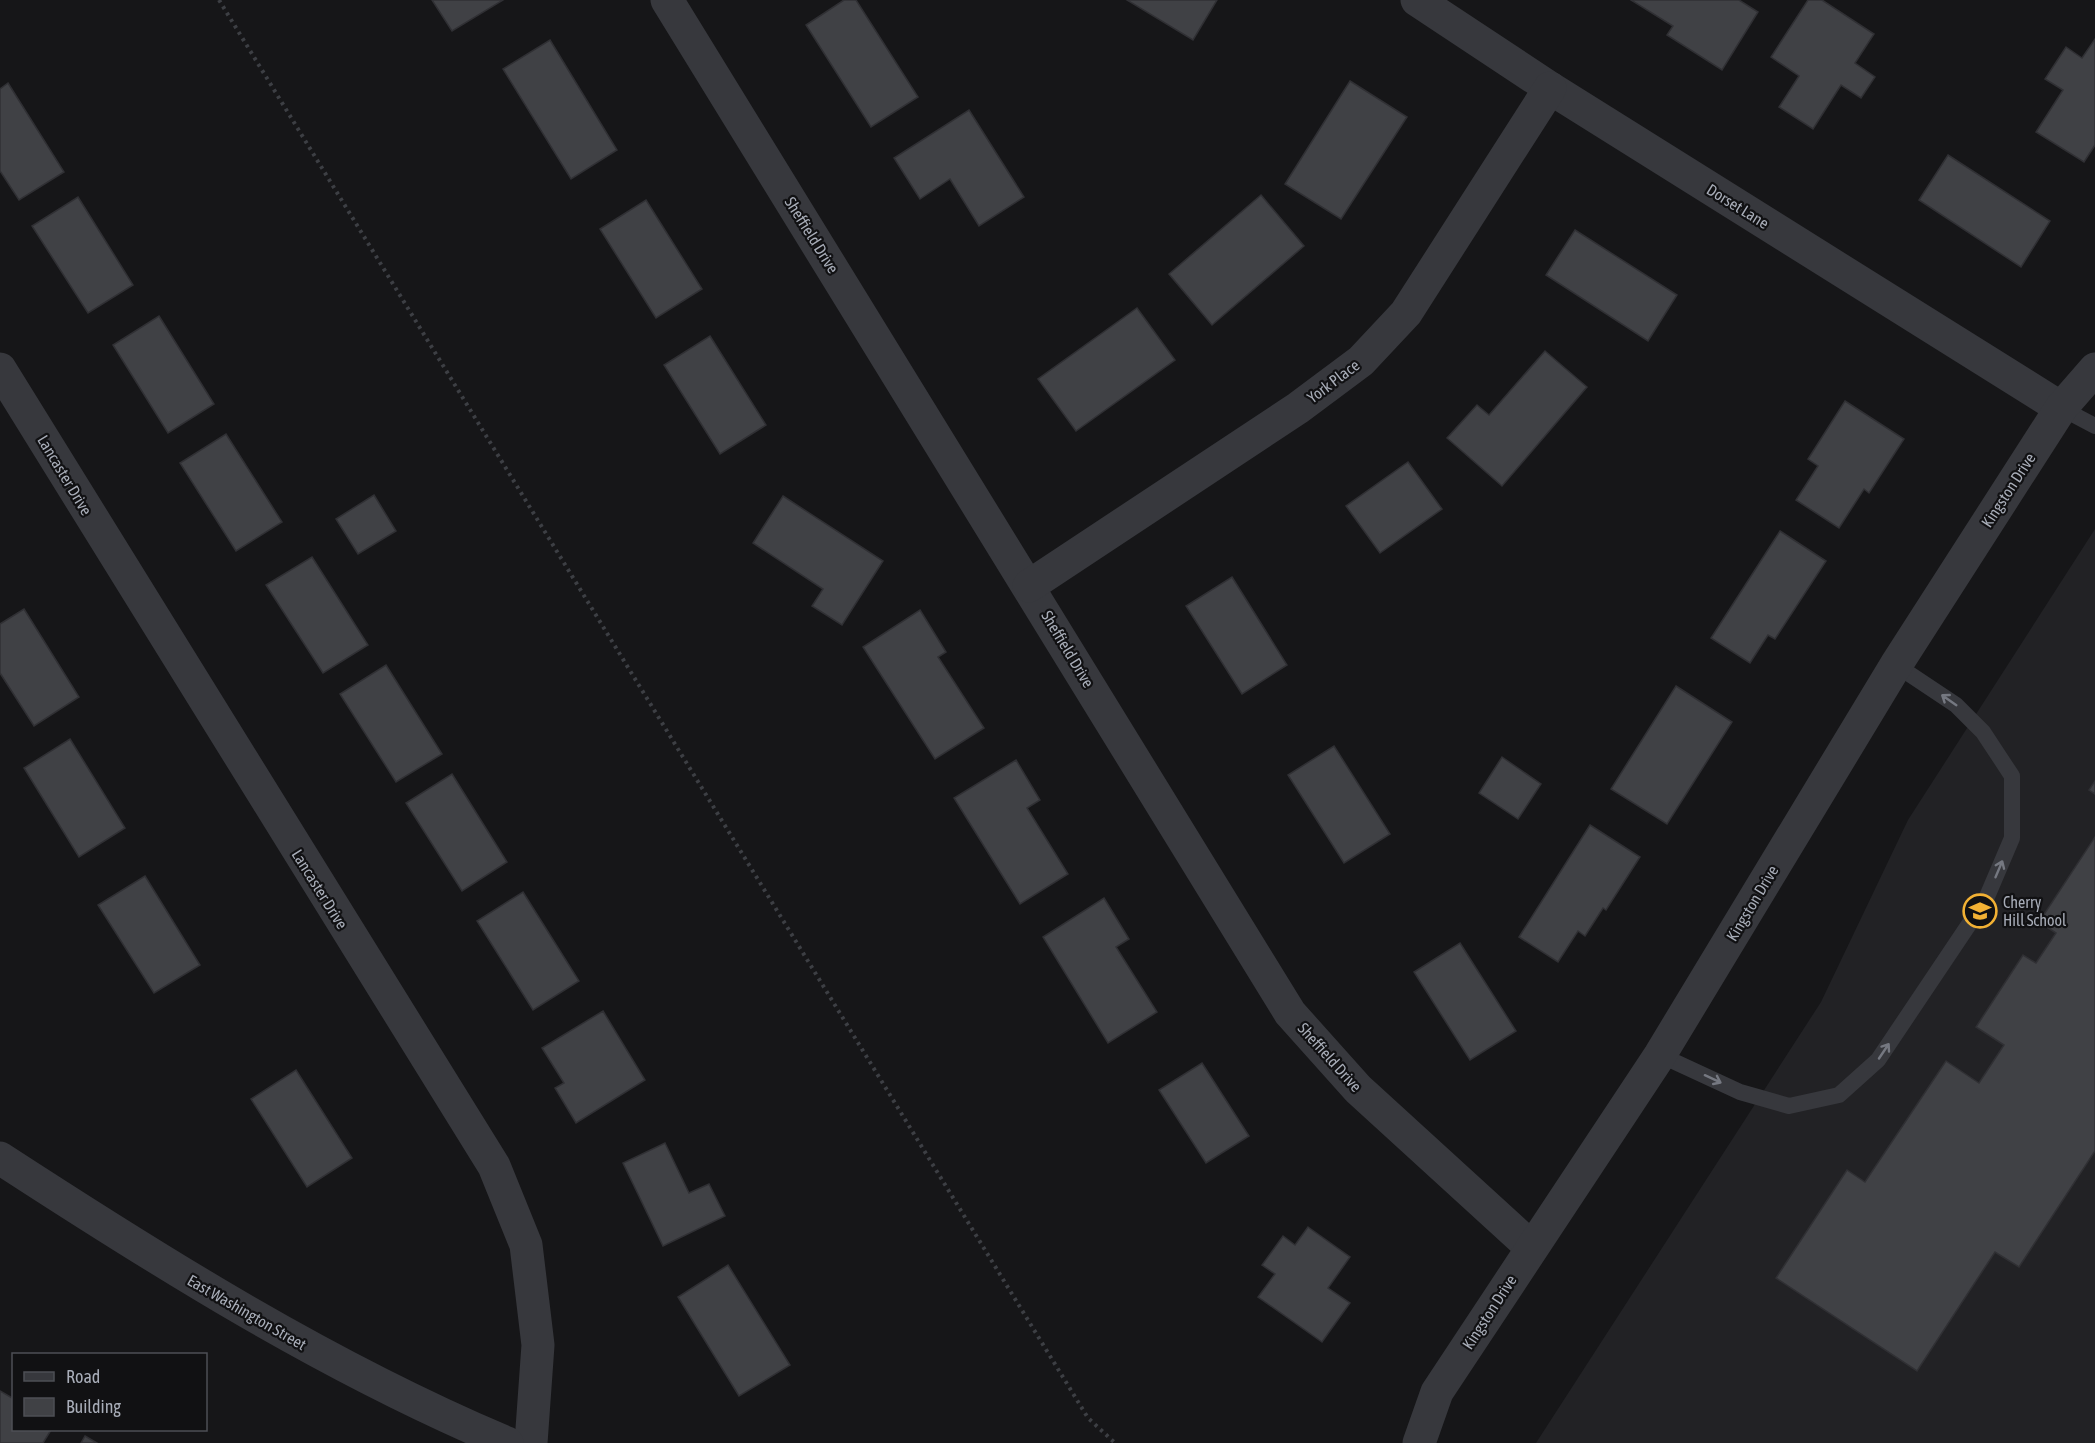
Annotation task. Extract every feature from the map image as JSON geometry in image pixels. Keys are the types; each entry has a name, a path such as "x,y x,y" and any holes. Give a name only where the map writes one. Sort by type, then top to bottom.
{"street":[{"name":"Sheffield Drive","path":"667,0 1290,1013 1358,1089 1531,1247"},
{"name":"Dorset Lane","path":"1417,0 1550,88 2061,408"},
{"name":"York Place","path":"1029,586 1298,408 1361,361 1406,313 1550,88"},
{"name":"Lancaster Drive","path":"0,369 494,1166 525,1245 527,1256 538,1345 531,1443"},
{"name":"Kingston Drive","path":"1419,1443 1437,1392 1660,1054 1896,665 2061,408 2095,369"},
{"name":"East Washington Street","path":"0,1158 139,1249 243,1311 341,1365 440,1415 507,1443"}],"lane":[{"path":"2061,408 2095,426"},
{"path":"1660,1054 1740,1092 1789,1106 1839,1095 1878,1060 1986,899 2012,838 2012,776 1983,732 1956,705 1896,665"}],"path":[{"path":"219,0 1088,1418 1115,1443"}],"shaded area":[{"name":"Cherry Hill School","path":"2095,529 2095,1443 1536,1443 1821,1002 1908,820"}],"building":[{"path":"432,0 503,0 452,31"},
{"path":"844,0 856,0 918,97 871,127 806,25"},
{"path":"1127,0 1217,0 1193,40"},
{"path":"1631,0 1739,0 1758,12 1722,70 1667,35 1673,26"},
{"path":"1808,0 1822,0 1874,34 1855,63 1875,77 1861,98 1841,85 1813,129 1779,107 1799,76 1771,57"},
{"path":"2095,39 2095,145 2084,162 2036,132 2063,90 2045,79 2066,47 2082,58"},
{"path":"550,40 617,150 571,179 503,69"},
{"path":"1350,81 1407,117 1341,219 1285,184"},
{"path":"8,83 64,172 19,200 0,171 0,89"},
{"path":"969,110 1024,197 979,226 950,179 920,199 894,158"},
{"path":"1948,155 2050,221 2021,267 1919,200"},
{"path":"1261,195 1304,246 1212,325 1169,274"},
{"path":"78,197 133,285 88,313 32,226"},
{"path":"646,200 702,289 656,318 600,229"},
{"path":"1575,230 1677,295 1648,341 1546,275"},
{"path":"1137,308 1175,360 1076,431 1038,379"},
{"path":"159,316 214,404 168,433 113,345"},
{"path":"710,336 766,425 720,454 664,365"},
{"path":"1545,351 1587,387 1502,486 1447,438 1477,405 1489,415"},
{"path":"1845,401 1904,439 1869,493 1864,489 1839,528 1796,500 1818,466 1808,459"},
{"path":"226,434 282,522 236,551 180,463"},
{"path":"1408,462 1442,509 1380,553 1346,506"},
{"path":"374,495 396,531 358,554 336,519"},
{"path":"783,496 883,561 842,625 812,606 823,589 753,543"},
{"path":"1780,531 1826,561 1775,639 1768,635 1750,663 1711,638"},
{"path":"312,557 368,645 323,673 266,585"},
{"path":"1232,577 1287,665 1242,694 1186,606"},
{"path":"24,609 79,697 34,726 0,673 0,624"},
{"path":"920,610 946,652 938,657 984,728 935,759 863,647"},
{"path":"386,665 442,754 396,782 340,694"},
{"path":"1676,686 1732,722 1667,824 1611,789"},
{"path":"70,739 125,828 79,857 24,768"},
{"path":"1334,746 1390,834 1344,863 1288,775"},
{"path":"1502,757 1541,784 1518,819 1479,793"},
{"path":"1016,760 1040,800 1027,808 1068,874 1020,904 954,798"},
{"path":"452,774 507,862 462,891 406,803"},
{"path":"2095,781 2095,794 2089,790"},
{"path":"1590,825 1640,857 1606,910 1603,908 1585,936 1578,931 1558,962 1519,937"},
{"path":"2095,837 2095,1151 2019,1267 1995,1252 1917,1371 1776,1278 1847,1170 1865,1182 1946,1061 1979,1083 2004,1045 1976,1027 2023,955 2036,963 2056,933 2039,922"},
{"path":"145,876 200,965 154,993 98,905"},
{"path":"523,892 579,981 533,1010 477,921"},
{"path":"1104,898 1129,939 1116,947 1157,1012 1108,1043 1043,937"},
{"path":"1460,943 1516,1031 1470,1060 1414,972"},
{"path":"603,1011 645,1080 576,1123 555,1088 564,1083 542,1048"},
{"path":"1202,1063 1249,1136 1206,1163 1159,1090"},
{"path":"296,1070 352,1158 307,1187 251,1099"},
{"path":"665,1143 689,1193 709,1184 725,1216 663,1246 623,1163"},
{"path":"1308,1227 1350,1257 1328,1288 1350,1303 1322,1342 1258,1297 1275,1274 1262,1265 1283,1236 1295,1245"},
{"path":"728,1265 790,1365 739,1396 678,1297"},
{"path":"0,1391 12,1398 12,1431 50,1431 43,1443 0,1443"},
{"path":"85,1436 97,1443 81,1443"}],"place":[{"name":"Cherry Hill School","path":"1980,911"}]}
